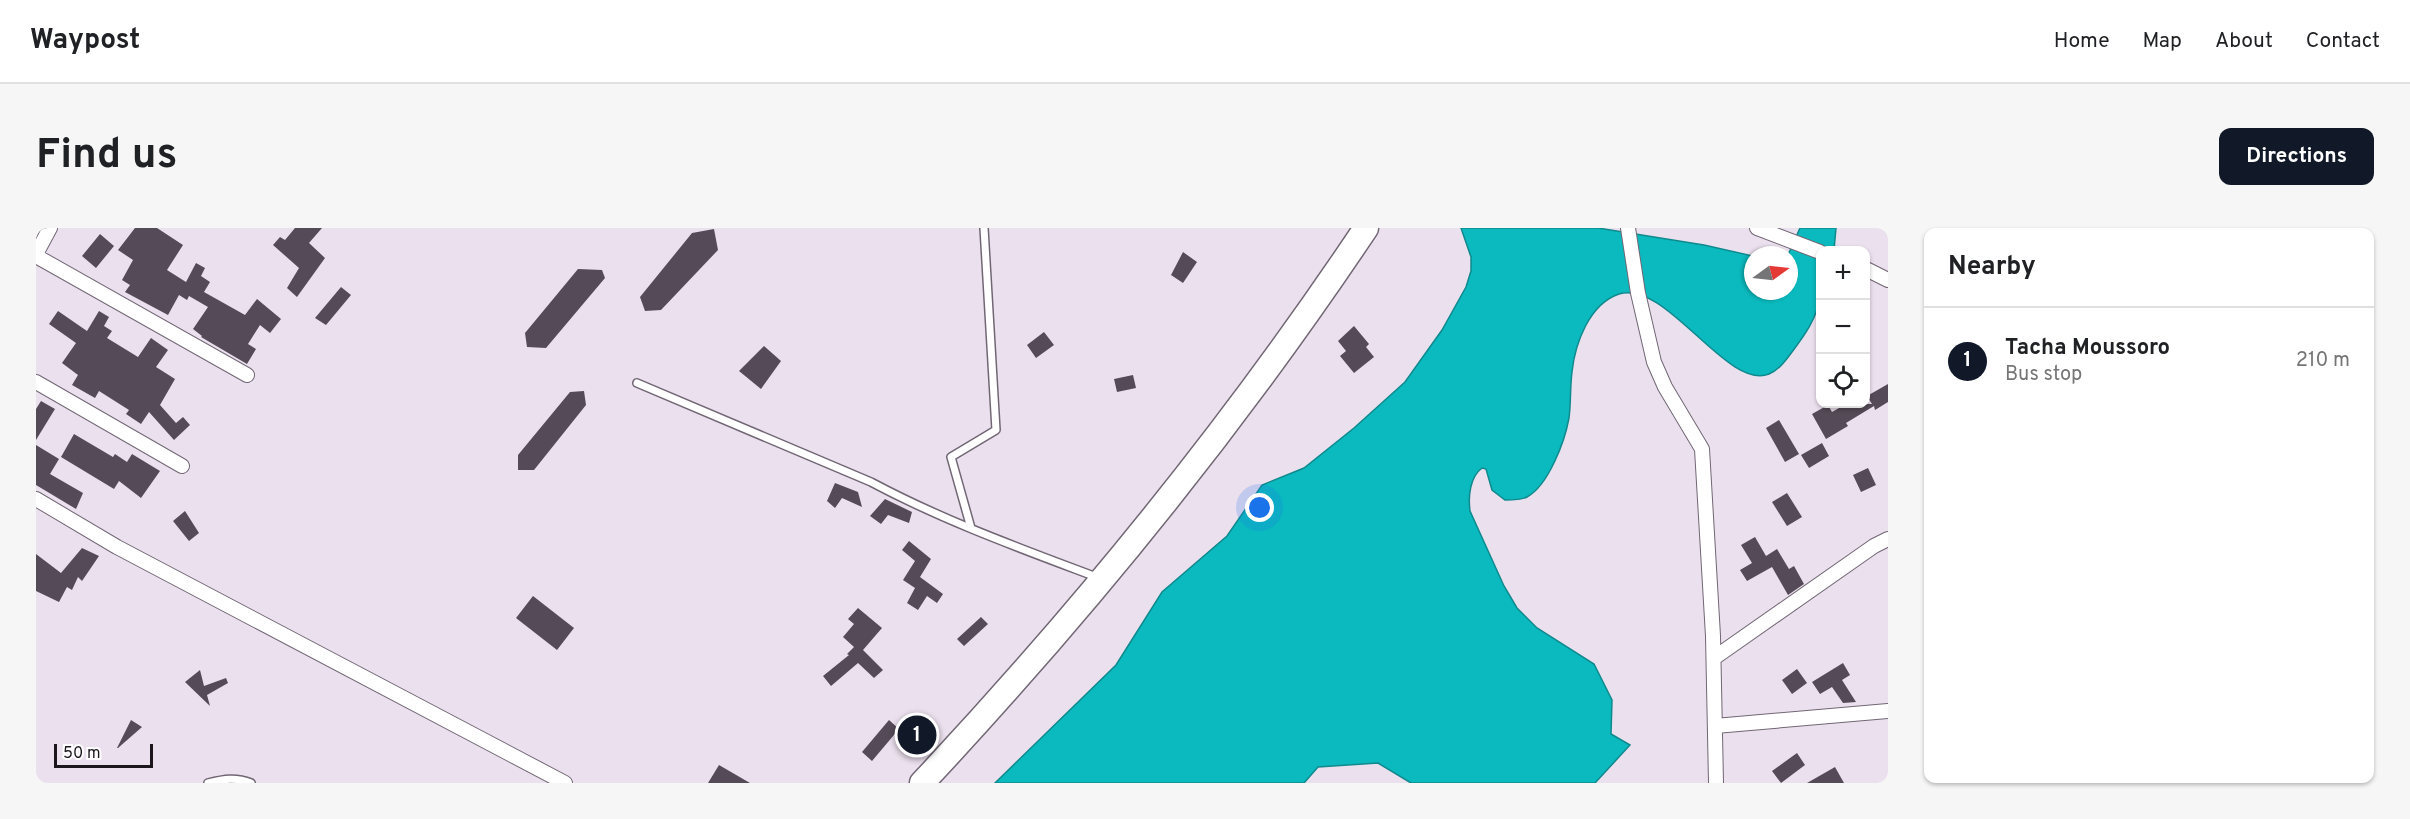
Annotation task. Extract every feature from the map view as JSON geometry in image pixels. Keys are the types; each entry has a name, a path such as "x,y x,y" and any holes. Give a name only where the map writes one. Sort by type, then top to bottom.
{"highway":[{"path":"922,783 1104,580 1181,485 1318,298 1366,228"}],"street":[{"path":"51,228 36,255 247,375"},
{"path":"1628,228 1638,293 1654,362 1665,387 1702,449 1714,658 1716,783"},
{"path":"1758,228 1816,250"},
{"path":"1870,272 1888,280"},
{"path":"36,382 182,466"},
{"path":"36,498 117,547 565,783"},
{"path":"1714,658 1874,546 1888,539"},
{"path":"1714,726 1888,711"}],"lane":[{"path":"971,528 951,457 996,430 984,228"},
{"path":"637,383 861,478 971,528 1104,580"},
{"path":"208,783 239,778 251,783"}],"water":[{"path":"1461,228 1598,228 1704,245 1744,254 1744,300 1798,300 1798,246 1792,246 1800,228 1836,228 1834,246 1816,246 1816,312 1813,319 1797,346 1776,370 1769,374 1752,375 1734,367 1676,317 1656,303 1637,294 1619,294 1599,306 1585,326 1580,338 1572,372 1567,427 1560,450 1542,483 1527,497 1505,500 1492,490 1486,469 1482,468 1472,482 1469,499 1470,511 1504,586 1517,608 1537,628 1594,664 1612,700 1611,734 1630,745 1595,783 1411,783 1378,763 1318,767 1304,783 995,783 1116,665 1162,592 1227,536 1262,485 1304,468 1354,428 1405,382 1442,330 1466,287 1471,271 1471,257"}],"building":[{"path":"135,228 157,228 183,245 167,270 186,282 196,263 205,268 201,276 210,282 204,292 245,315 257,299 281,319 270,333 260,325 248,344 256,349 247,364 201,337 193,329 208,307 189,296 187,300 179,295 168,315 125,292 130,285 122,280 133,260 118,250"},
{"path":"295,228 322,228 309,243 325,258 297,297 287,288 299,268 273,245 280,237 285,240"},
{"path":"714,229 718,250 661,310 645,311 640,297 692,233"},
{"path":"100,234 114,246 96,268 82,256"},
{"path":"1183,252 1197,262 1183,283 1171,275"},
{"path":"578,269 602,270 605,278 546,348 527,347 525,333"},
{"path":"341,287 351,295 326,325 315,318"},
{"path":"58,311 87,331 99,311 109,317 104,326 112,331 107,338 138,357 151,338 168,350 156,367 175,379 160,405 176,423 183,417 190,425 174,440 149,412 141,424 126,414 129,410 99,391 95,398 72,385 78,375 62,363 76,343 49,324"},
{"path":"1354,326 1369,344 1366,347 1374,357 1354,373 1340,356 1346,351 1338,341"},
{"path":"1044,332 1054,345 1036,358 1027,345"},
{"path":"764,346 781,361 761,389 739,371"},
{"path":"1133,375 1136,388 1117,392 1114,379"},
{"path":"1888,384 1888,402 1875,410 1874,406 1846,423 1848,426 1826,439 1812,414 1823,408 1830,408 1832,412 1839,408 1870,408 1872,404 1870,394"},
{"path":"584,391 586,405 534,470 518,470 518,455 570,392"},
{"path":"41,401 55,409 36,440 36,409"},
{"path":"1779,420 1799,454 1785,462 1766,428"},
{"path":"74,434 113,457 115,454 127,462 132,454 160,471 141,498 119,481 114,489 61,457"},
{"path":"1822,443 1829,456 1809,468 1801,455"},
{"path":"36,445 59,459 50,474 83,493 76,509 36,485"},
{"path":"1868,468 1876,485 1861,492 1853,475"},
{"path":"835,483 858,492 862,507 842,498 835,508 827,501"},
{"path":"1787,493 1802,517 1787,526 1772,502"},
{"path":"885,499 912,512 909,523 888,515 881,524 870,516"},
{"path":"185,511 199,533 189,541 173,521"},
{"path":"1755,537 1766,556 1777,549 1789,569 1794,566 1804,584 1788,595 1772,567 1747,581 1740,570 1752,563 1741,545"},
{"path":"909,541 931,559 920,577 943,594 937,603 927,596 918,610 907,603 915,588 903,580 915,561 902,550"},
{"path":"82,548 99,556 82,581 78,577 72,590 67,587 59,602 36,591 36,554 61,573"},
{"path":"533,596 574,628 557,650 516,618"},
{"path":"858,608 882,628 863,650 883,670 874,678 858,663 831,686 823,676 849,655 847,654 854,647 843,637 854,624 848,619"},
{"path":"981,617 988,624 964,646 957,639"},
{"path":"1843,663 1850,675 1842,680 1856,702 1843,703 1832,687 1820,694 1812,682"},
{"path":"1797,669 1807,683 1792,694 1782,680"},
{"path":"200,670 204,686 226,678 228,683 207,695 210,706 185,682"},
{"path":"131,720 142,727 117,748"},
{"path":"889,720 899,729 872,761 862,752"},
{"path":"1797,753 1805,765 1781,783 1772,771"},
{"path":"719,765 750,783 708,783"},
{"path":"1835,767 1844,783 1807,783"}],"place":[{"name":"Tacha Moussoro","path":"917,735"}]}
